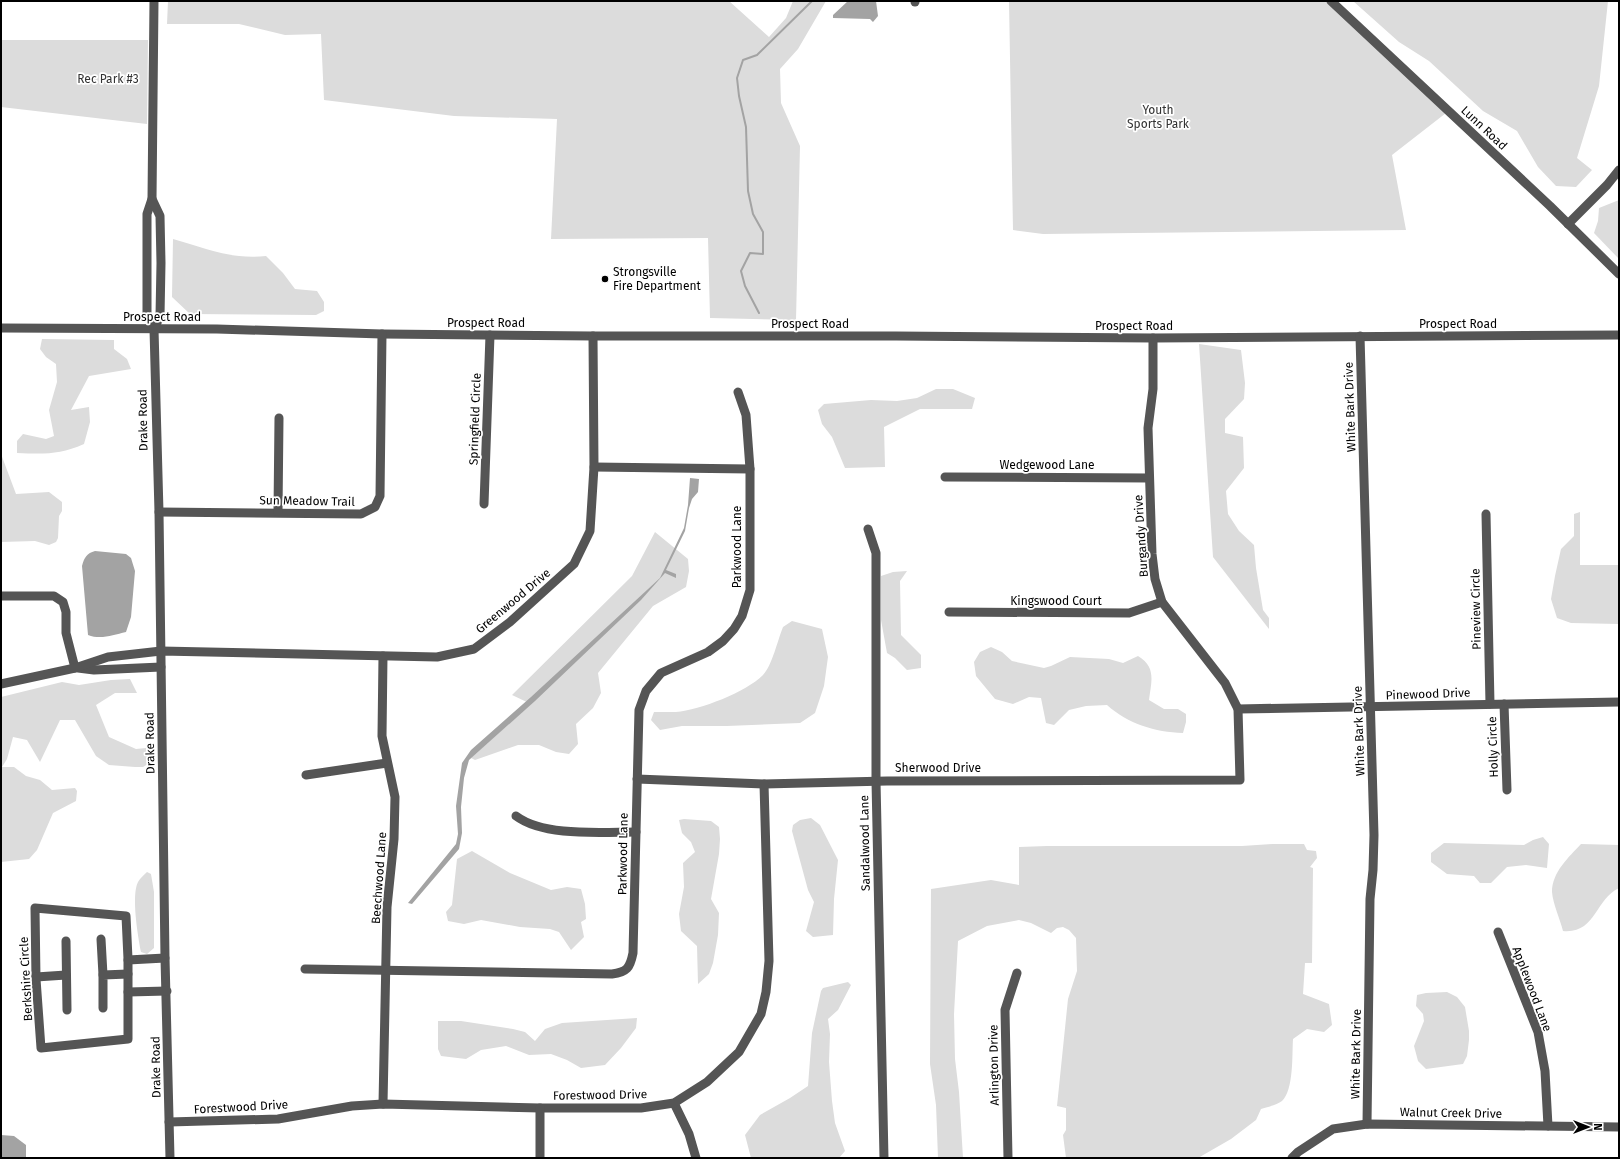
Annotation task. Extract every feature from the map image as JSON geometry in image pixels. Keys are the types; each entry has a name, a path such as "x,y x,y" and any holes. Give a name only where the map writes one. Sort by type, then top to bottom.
{"street":[{"name":"Drake Road","path":"154,1 152,199 147,214 146,314 154,329"},
{"name":"Lunn Road","path":"1331,1 1568,224 1619,274"},
{"path":"1568,224 1607,185 1619,170"},
{"name":"Drake Road","path":"152,199 160,216 162,263 160,316 154,329 170,1158"},
{"name":"Prospect Road","path":"1,328 217,329 382,334 593,336 1154,338 1619,335"},
{"name":"Sun Meadow Trail","path":"158,512 361,514 375,507 380,496 382,334"},
{"name":"Springfield Circle","path":"484,504 490,335"},
{"name":"Greenwood Drive","path":"74,668 108,657 161,651 437,657 474,649 510,622 574,564 590,531 594,466 593,336"},
{"name":"White Bark Drive","path":"1360,336 1374,835 1370,899 1367,1124"},
{"name":"Burgandy Drive","path":"1154,338 1154,389 1148,428 1152,554 1155,580 1162,602 1225,683 1238,709 1240,780"},
{"name":"Parkwood Lane","path":"305,969 612,974 621,972 630,964 633,953 639,710 646,691 662,673 708,652 734,629 742,616 750,590 750,469 746,414 738,392"},
{"path":"278,512 279,418"},
{"path":"594,466 750,469"},
{"name":"Wedgewood Lane","path":"945,477 1149,478"},
{"name":"Pineview Circle","path":"1486,514 1490,704"},
{"name":"Sandalwood Lane","path":"868,529 876,553 876,781 884,1158"},
{"path":"1,596 54,596 63,602 66,612 66,633 74,668"},
{"name":"Kingswood Court","path":"949,612 1129,613 1162,602"},
{"name":"Beechwood Lane","path":"383,656 382,736 395,797 394,839 387,907 383,1104"},
{"path":"1,684 74,668 94,670 161,667"},
{"name":"Pinewood Drive","path":"1238,709 1619,702"},
{"name":"Holly Circle","path":"1504,704 1507,790"},
{"path":"306,775 388,763"},
{"name":"Sherwood Drive","path":"637,779 764,784 876,781 1240,780"},
{"name":"Forestwood Drive","path":"169,1122 278,1119 352,1106 383,1104 540,1108 640,1108 674,1103 707,1082 739,1052 761,1014 766,992 769,961 764,784"},
{"path":"516,816 523,822 564,832 636,832"},
{"name":"Berkshire Circle","path":"128,960 126,916 35,908 36,976 41,1048 128,1039 128,992"},
{"name":"Applewood Lane","path":"1498,932 1538,1032 1545,1071 1548,1126"},
{"path":"101,939 103,1008"},
{"path":"66,941 67,1010"},
{"path":"165,958 128,960 128,992 167,991"},
{"name":"Arlington Drive","path":"1008,1158 1005,1010 1017,973"},
{"path":"103,975 128,974"},
{"path":"36,976 66,975"},
{"path":"674,1103 689,1134 696,1158"},
{"path":"540,1108 540,1158"},
{"name":"Walnut Creek Drive","path":"1292,1158 1298,1152 1333,1129 1367,1124 1619,1127"}],"green space":[{"path":"168,1 729,1 769,37 786,18 793,1 826,1 798,49 780,69 781,103 800,146 796,320 710,318 708,238 551,239 557,119 454,116 324,100 321,34 285,35 239,24 167,24"},
{"name":"Youth Sports Park","path":"1009,1 1327,1 1446,113 1392,155 1406,230 1043,234 1013,230"},
{"path":"1353,1 1608,1 1599,86 1577,158 1592,170 1576,187 1556,186 1538,167 1517,131 1483,111 1429,61 1399,42"},
{"name":"Rec Park #3","path":"1,40 148,40 147,124 1,107"},
{"path":"1619,200 1619,259 1594,233 1598,221 1599,208"},
{"path":"173,239 230,255 254,257 266,256 283,273 295,289 317,291 324,302 324,311 316,315 190,314 172,297"},
{"path":"42,339 114,340 114,349 127,359 131,369 89,376 71,410 89,407 90,422 84,444 59,452 35,454 17,453 17,441 23,434 46,439 54,436 49,410 57,382 56,364 46,357 40,349"},
{"path":"1199,344 1241,350 1245,383 1244,399 1225,419 1225,433 1243,437 1244,468 1226,491 1228,514 1239,531 1254,545 1263,610 1269,618 1269,629 1213,557"},
{"path":"936,389 953,389 975,398 972,409 920,409 884,427 885,467 845,468 832,437 822,424 818,410 824,404 871,400 897,401 917,398"},
{"path":"1,454 16,494 49,492 62,502 62,511 59,516 58,538 56,542 49,545 35,541 1,542"},
{"path":"1580,512 1580,565 1619,565 1619,624 1571,623 1557,618 1551,599 1555,576 1561,549 1574,536 1574,514"},
{"path":"655,532 688,559 689,571 686,587 653,606 598,673 601,693 593,708 576,724 578,744 569,754 556,752 539,745 518,745 475,760 471,758 531,704 512,695 632,576"},
{"path":"907,571 900,581 901,635 921,655 921,668 907,670 895,658 887,653 881,620 881,576 893,572"},
{"path":"792,621 822,629 828,657 824,686 815,713 800,723 682,726 660,730 651,720 654,712 686,711 710,704 746,688 766,671 783,627"},
{"path":"991,647 1002,652 1012,661 1044,668 1070,657 1109,659 1123,663 1138,656 1144,660 1150,670 1151,682 1149,700 1164,709 1178,709 1186,714 1186,722 1183,733 1162,731 1142,726 1115,712 1107,705 1086,706 1069,710 1054,725 1046,723 1041,698 1029,697 1013,704 995,699 976,676 974,662 980,652"},
{"path":"130,679 137,693 115,693 96,705 109,737 136,749 146,748 148,764 143,767 109,765 96,756 75,720 60,720 40,762 27,740 13,737 7,759 2,767 14,767 26,776 40,780 52,790 75,788 77,791 76,801 53,813 37,850 29,859 1,862 1,697 62,682 79,685 111,680"},
{"path":"811,818 820,825 838,860 834,899 833,935 813,937 806,931 814,902 808,890 792,831 793,825 800,820"},
{"path":"679,820 711,821 719,827 719,854 711,899 719,913 718,935 713,963 709,974 698,984 697,946 681,931 679,914 684,887 683,863 695,852 691,842 682,833"},
{"path":"1543,837 1549,844 1547,868 1526,865 1507,867 1491,883 1480,883 1474,876 1447,874 1431,862 1431,853 1444,843 1524,845"},
{"path":"1304,844 1307,850 1316,851 1317,858 1310,867 1313,868 1312,963 1305,963 1303,994 1329,1004 1332,1025 1324,1032 1307,1029 1293,1039 1289,1089 1282,1101 1275,1105 1261,1109 1256,1120 1231,1139 1198,1158 1066,1158 1063,1135 1066,1130 1066,1108 1057,1106 1068,999 1077,971 1076,938 1069,930 1063,927 1057,928 1051,933 1031,923 1019,920 987,926 958,941 954,1014 955,1059 959,1092 963,1158 938,1158 936,1105 930,1064 931,889 991,880 1019,885 1019,847 1242,846"},
{"path":"1581,844 1619,845 1619,888 1611,893 1589,922 1574,930 1563,931 1553,897 1553,885 1562,865"},
{"path":"472,851 510,873 551,890 567,887 581,889 585,904 586,919 581,922 584,937 571,950 559,932 550,929 520,927 481,920 464,924 448,921 446,912 452,905 457,859"},
{"path":"147,872 151,874 154,892 154,948 147,954 141,952 137,927 135,896 138,882"},
{"path":"848,982 851,985 838,1010 828,1019 830,1034 829,1062 832,1101 835,1123 845,1151 839,1158 751,1158 745,1135 760,1115 808,1086 812,1033 821,991 823,988"},
{"path":"1447,992 1457,997 1465,1007 1469,1031 1467,1056 1463,1064 1426,1069 1418,1061 1414,1046 1424,1021 1423,1014 1416,1006 1417,995"},
{"path":"637,1018 636,1028 621,1048 605,1065 581,1068 567,1060 551,1054 529,1055 506,1046 481,1050 466,1059 441,1056 438,1049 438,1021 461,1021 513,1029 525,1032 535,1041 545,1029 562,1023"}],"shaded area":[{"path":"848,1 876,1 878,16 873,22 870,19 833,18 833,15"},
{"path":"690,478 699,479 698,492 692,499 685,531 666,570 676,574 676,578 665,573 641,600 535,701 469,760 464,778 461,807 462,833 459,849 412,904 408,903 456,844 458,834 456,806 462,763 471,750 660,578 684,528 688,505"},
{"path":"95,551 126,554 131,558 135,571 131,617 126,632 102,637 88,635 82,566 86,556"},
{"path":"1,1135 14,1136 26,1145 26,1158 1,1158"}],"waterway":[{"path":"759,313 745,286 741,271 750,253 763,254 763,232 753,214 748,191 746,127 739,96 737,78 743,60 757,55 812,1"}],"place":[{"name":"Strongsville Fire Department","path":"605,279"}]}
